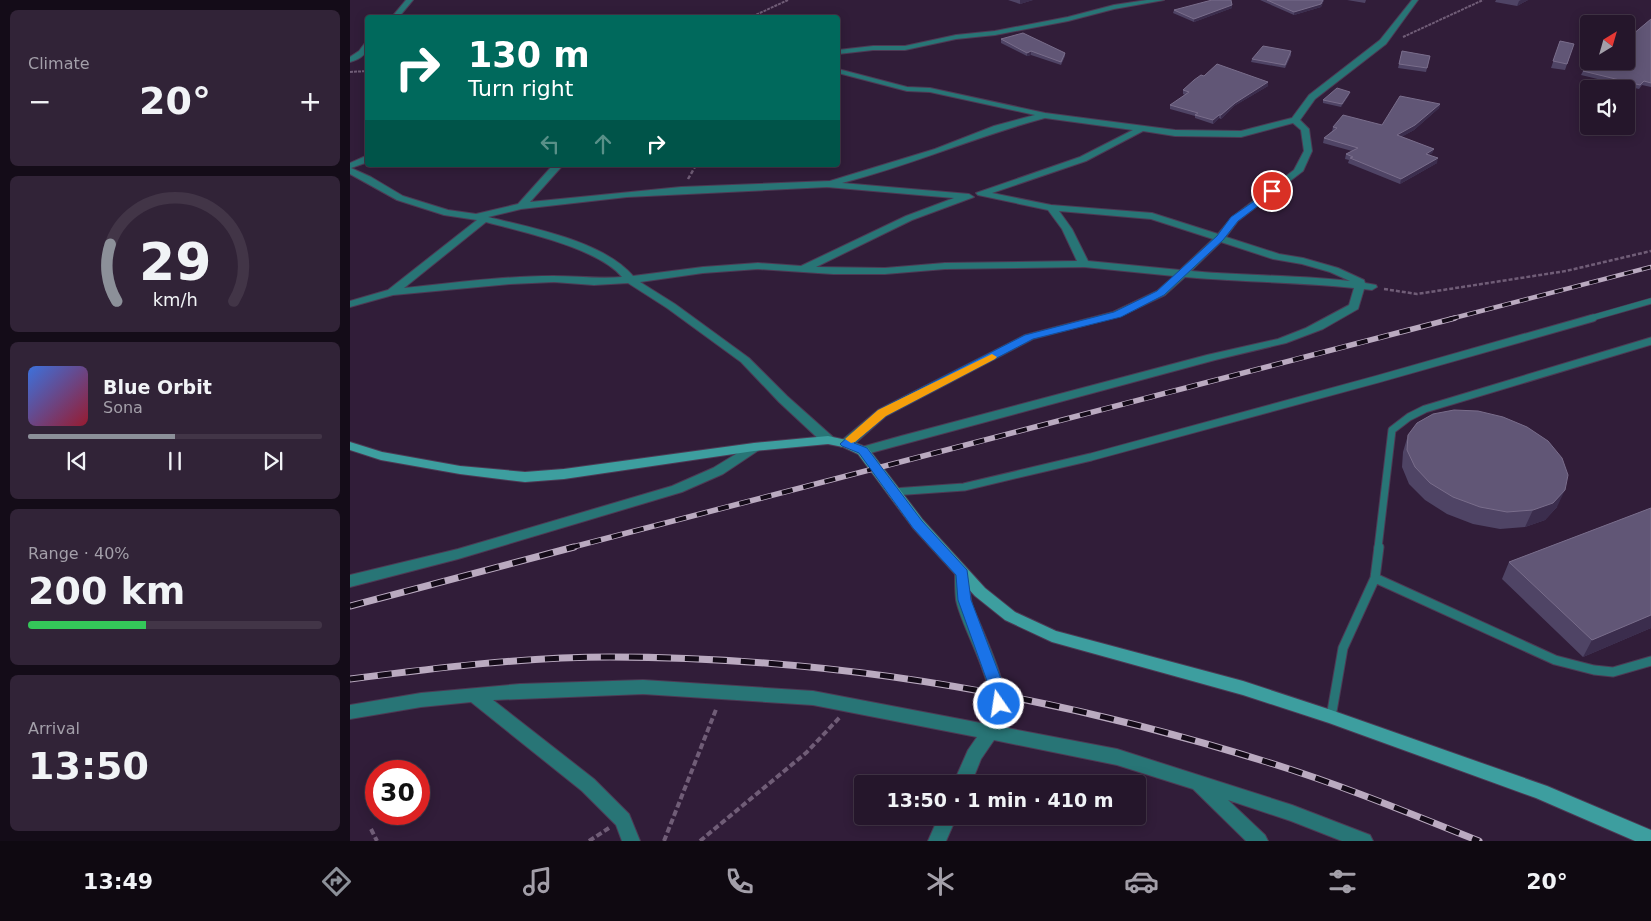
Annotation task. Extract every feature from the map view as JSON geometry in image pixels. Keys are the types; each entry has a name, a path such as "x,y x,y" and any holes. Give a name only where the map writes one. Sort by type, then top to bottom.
{"street":[{"path":"397,15 410,0"},
{"path":"840,52 873,48 905,48 956,37 995,33 1068,19 1114,7 1161,0"},
{"path":"840,72 884,84 930,90 1046,115 1175,133 1241,134 1295,120 1312,97 1383,42 1415,0"},
{"path":"350,60 365,49"},
{"path":"827,184 881,170 938,151 997,128 1046,115"},
{"path":"846,444 882,413 1029,337 1117,314 1161,293 1220,238 1235,219 1298,171 1308,151 1305,129 1295,120"},
{"path":"805,268 909,218 1080,161 1108,149 1140,129"},
{"path":"350,166 365,159"},
{"path":"521,206 556,167"},
{"path":"350,172 368,179 400,198 447,213 479,218 555,237 603,258 620,268 630,280 672,306 745,360 783,400 828,440"},
{"path":"392,292 479,218 521,206 626,194 827,184 969,197"},
{"path":"982,193 1051,208 1152,216 1277,257 1303,261 1334,270 1366,286"},
{"path":"1051,208 1067,229 1084,264"},
{"path":"350,304 392,292 545,279 594,282 630,280 703,270 758,266 832,271 885,271 945,266 1084,264 1181,274 1311,280 1366,286"},
{"path":"863,450 959,422 1083,392 1204,359 1283,341 1328,323 1354,307 1366,286"},
{"path":"350,446 389,457 460,470 525,477 564,474 754,447 828,440 846,444 863,450 918,524 980,592 1010,616 1052,636 1243,688 1330,717 1541,792 1651,839"},
{"path":"350,581 458,554 677,489 718,471 754,447"},
{"path":"962,573 964,600 998,692 998,720 974,755 966,775"},
{"path":"350,712 421,700 520,690 643,687 813,698 1117,758 1292,813 1364,841"},
{"path":"474,695 588,785 622,820 630,841"},
{"path":"1198,783 1259,841"},
{"path":"937,841 944,825"}],"lane":[{"path":"893,492 964,487 1091,457 1378,379 1651,301"},
{"path":"1330,717 1343,648 1375,578 1392,430 1409,417 1425,409 1651,341"},
{"path":"1375,578 1556,660 1594,670 1613,672 1651,661"}],"path":[{"path":"756,15 788,0"},
{"path":"1383,42 1400,38 1483,0"},
{"path":"350,72 365,71"},
{"path":"1366,286 1417,294 1566,271 1651,251"},
{"path":"664,841 723,692"},
{"path":"700,841 807,752 851,705"},
{"path":"589,841 622,820"},
{"path":"371,829 377,841"}],"building":[{"path":"1212,0 1231,0 1232,5 1194,19 1174,10"},
{"path":"1267,0 1323,0 1321,4 1294,12"},
{"path":"1651,19 1651,83 1644,81 1640,85 1635,84 1635,80 1620,80 1583,71 1635,70 1635,32"},
{"path":"1023,33 1065,53 1061,62 1031,51 1027,53 1001,39"},
{"path":"1560,41 1574,44 1567,64 1553,61"},
{"path":"1263,46 1291,51 1285,65 1252,59"},
{"path":"1402,51 1430,56 1427,68 1399,64"},
{"path":"1217,64 1268,82 1213,120 1195,115 1198,113 1170,105 1189,92 1183,90 1194,80 1201,75 1204,76"},
{"path":"1337,88 1350,92 1342,104 1323,100"},
{"path":"1400,96 1440,104 1415,125 1397,135 1434,149 1426,154 1438,158 1401,179 1350,158 1353,157 1346,154 1358,148 1324,138 1337,128 1333,127 1343,115 1382,125"},
{"path":"1454,410 1478,411 1503,417 1527,427 1548,441 1562,458 1568,475 1565,490 1553,503 1533,510 1507,512 1480,507 1453,497 1430,483 1415,467 1407,450 1408,435 1417,423 1433,414"},
{"path":"1651,508 1651,615 1592,640 1509,562"}],"railway":[{"path":"1450,319 1651,267"},
{"path":"569,548 1455,318"},
{"path":"350,606 574,547"},
{"path":"350,679 512,661 610,657 694,659 777,664 942,684 1024,699 1186,738 1321,780 1479,841"}],"slow traffic":[{"path":"851,439 882,413 992,357"}],"route":[{"path":"999,704 998,692 964,600 962,573 918,524 863,450 846,444 882,413 1029,337 1059,328 1099,320 1150,300 1161,293 1220,238 1225,229 1235,219 1272,191"}]}
